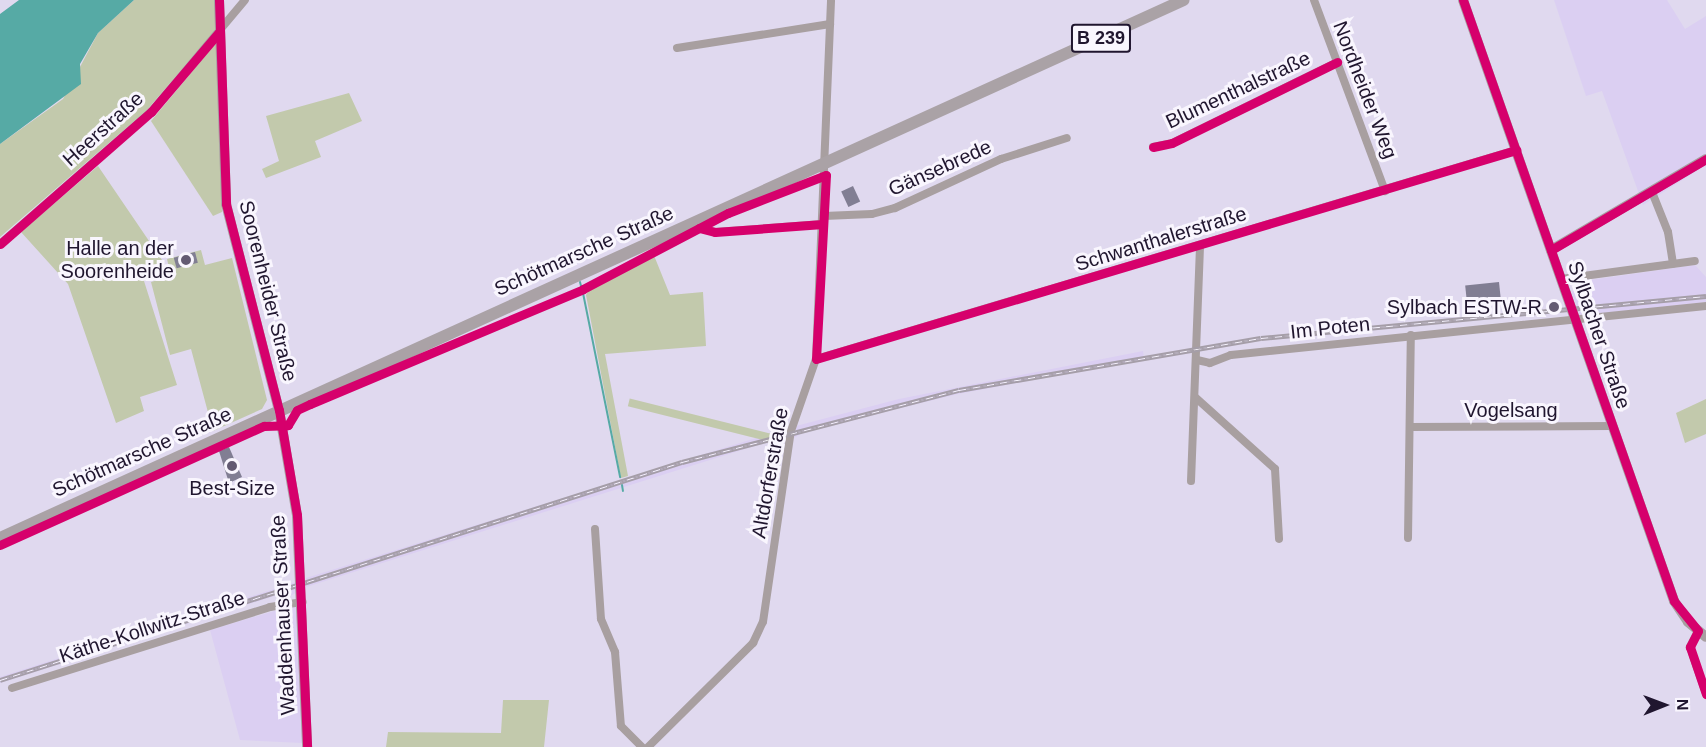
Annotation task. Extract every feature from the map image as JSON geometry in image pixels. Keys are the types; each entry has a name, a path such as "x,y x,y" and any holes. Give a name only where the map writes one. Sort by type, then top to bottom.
{"main road":[{"name":"Soorenheider Straße","path":"219,0 226,204 279,410"},
{"name":"Schötmarsche Straße","path":"0,538 1184,0"},
{"name":"Sylbacher Straße","path":"1463,0 1674,601 1702,634"},
{"path":"1551,250 1706,159"},
{"name":"Waddenhauser Straße","path":"279,410 297,515 304,602 307,747"}],"street":[{"name":"Heerstraße","path":"0,244 151,112 245,0"},
{"name":"Altdorferstraße","path":"648,747 759,633 791,431 816,359 827,162 825,79 831,0"},
{"name":"Nordheider Weg","path":"1314,0 1386,191"},
{"path":"677,48 830,24"},
{"name":"Blumenthalstraße","path":"1153,147 1172,143 1337,62"},
{"name":"Gänsebrede","path":"699,228 715,232 824,220 895,208 1001,159 1066,138"},
{"name":"Schwanthalerstraße","path":"816,359 1200,247 1516,150"},
{"path":"1652,192 1668,232 1672,264"},
{"path":"1191,481 1196,399 1200,247"},
{"path":"1561,279 1695,261"},
{"name":"Sylbacher Straße","path":"1575,320 1706,306"},
{"name":"Im Poten","path":"1197,360 1210,363 1232,355 1575,320"},
{"path":"1408,538 1412,335"},
{"path":"1196,399 1275,469 1279,538"},
{"name":"Vogelsang","path":"1410,428 1612,426"},
{"path":"595,529 601,619 615,652 621,726 642,747"},
{"name":"Käthe-Kollwitz-Straße","path":"12,688 270,607 304,602"},
{"path":"1702,634 1690,647 1706,694"}],"shaded area":[{"path":"19,0 134,0 98,33 80,64 81,84 0,144 0,14"},
{"path":"134,0 215,0 217,28 147,110 0,237 0,144 63,99 98,33"},
{"path":"1554,0 1667,0 1685,29 1706,16 1706,165 1643,205 1602,91 1586,96"},
{"path":"216,43 222,212 213,216 151,121"},
{"path":"349,93 362,121 315,141 321,157 266,178 262,169 279,161 266,116"},
{"path":"98,166 162,260 144,281 177,385 140,397 144,411 116,423 68,284 21,232"},
{"path":"201,250 205,265 232,258 267,400 262,409 213,431 191,349 170,355 151,282 171,276 167,259"},
{"path":"653,253 670,295 703,292 706,346 605,354 628,476 621,478 586,295 593,282"},
{"path":"1695,265 1706,277 1706,302 1580,316 1572,293 1576,282"},
{"path":"1143,351 1144,359 958,394 805,431 794,438 796,426 899,399"},
{"path":"630,399 784,437 782,445 628,406"},
{"path":"1706,399 1706,434 1685,443 1676,413"},
{"path":"788,428 786,436 306,587 306,578"},
{"path":"299,581 300,591 290,596 287,592 0,683 0,677"},
{"path":"301,603 303,743 240,740 210,630"},
{"path":"503,700 549,700 544,747 386,747 388,732 501,733"}],"building":[{"path":"853,186 860,201 848,207 841,191"},
{"name":"Halle an der Soorenheide","path":"195,252 198,263 177,268 174,258"},
{"path":"1499,282 1501,301 1467,304 1465,286"},
{"name":"Best-Size","path":"229,447 242,477 229,483 219,451"}],"waterway":[{"path":"580,282 581,286"},
{"path":"583,293 620,477"},
{"path":"622,485 623,491"}],"railway":[{"path":"0,680 682,462 959,390 1261,338 1706,296"}],"cycle path":[{"path":"219,0 226,204 279,410 297,515 307,747"},
{"path":"1463,0 1674,601 1698,631 1690,647 1706,694"},
{"path":"0,244 151,112 220,31"},
{"path":"1153,147 1172,143 1337,62"},
{"path":"0,545 264,426 288,425 297,410 583,289 728,213 826,175 816,359 1516,150"},
{"path":"1551,250 1706,159"},
{"path":"699,228 715,232 823,224"}],"place":[{"name":"Halle an der Soorenheide","path":"186,260"},
{"name":"Sylbach ESTW-R","path":"1554,307"},
{"name":"Best-Size","path":"232,466"}]}
